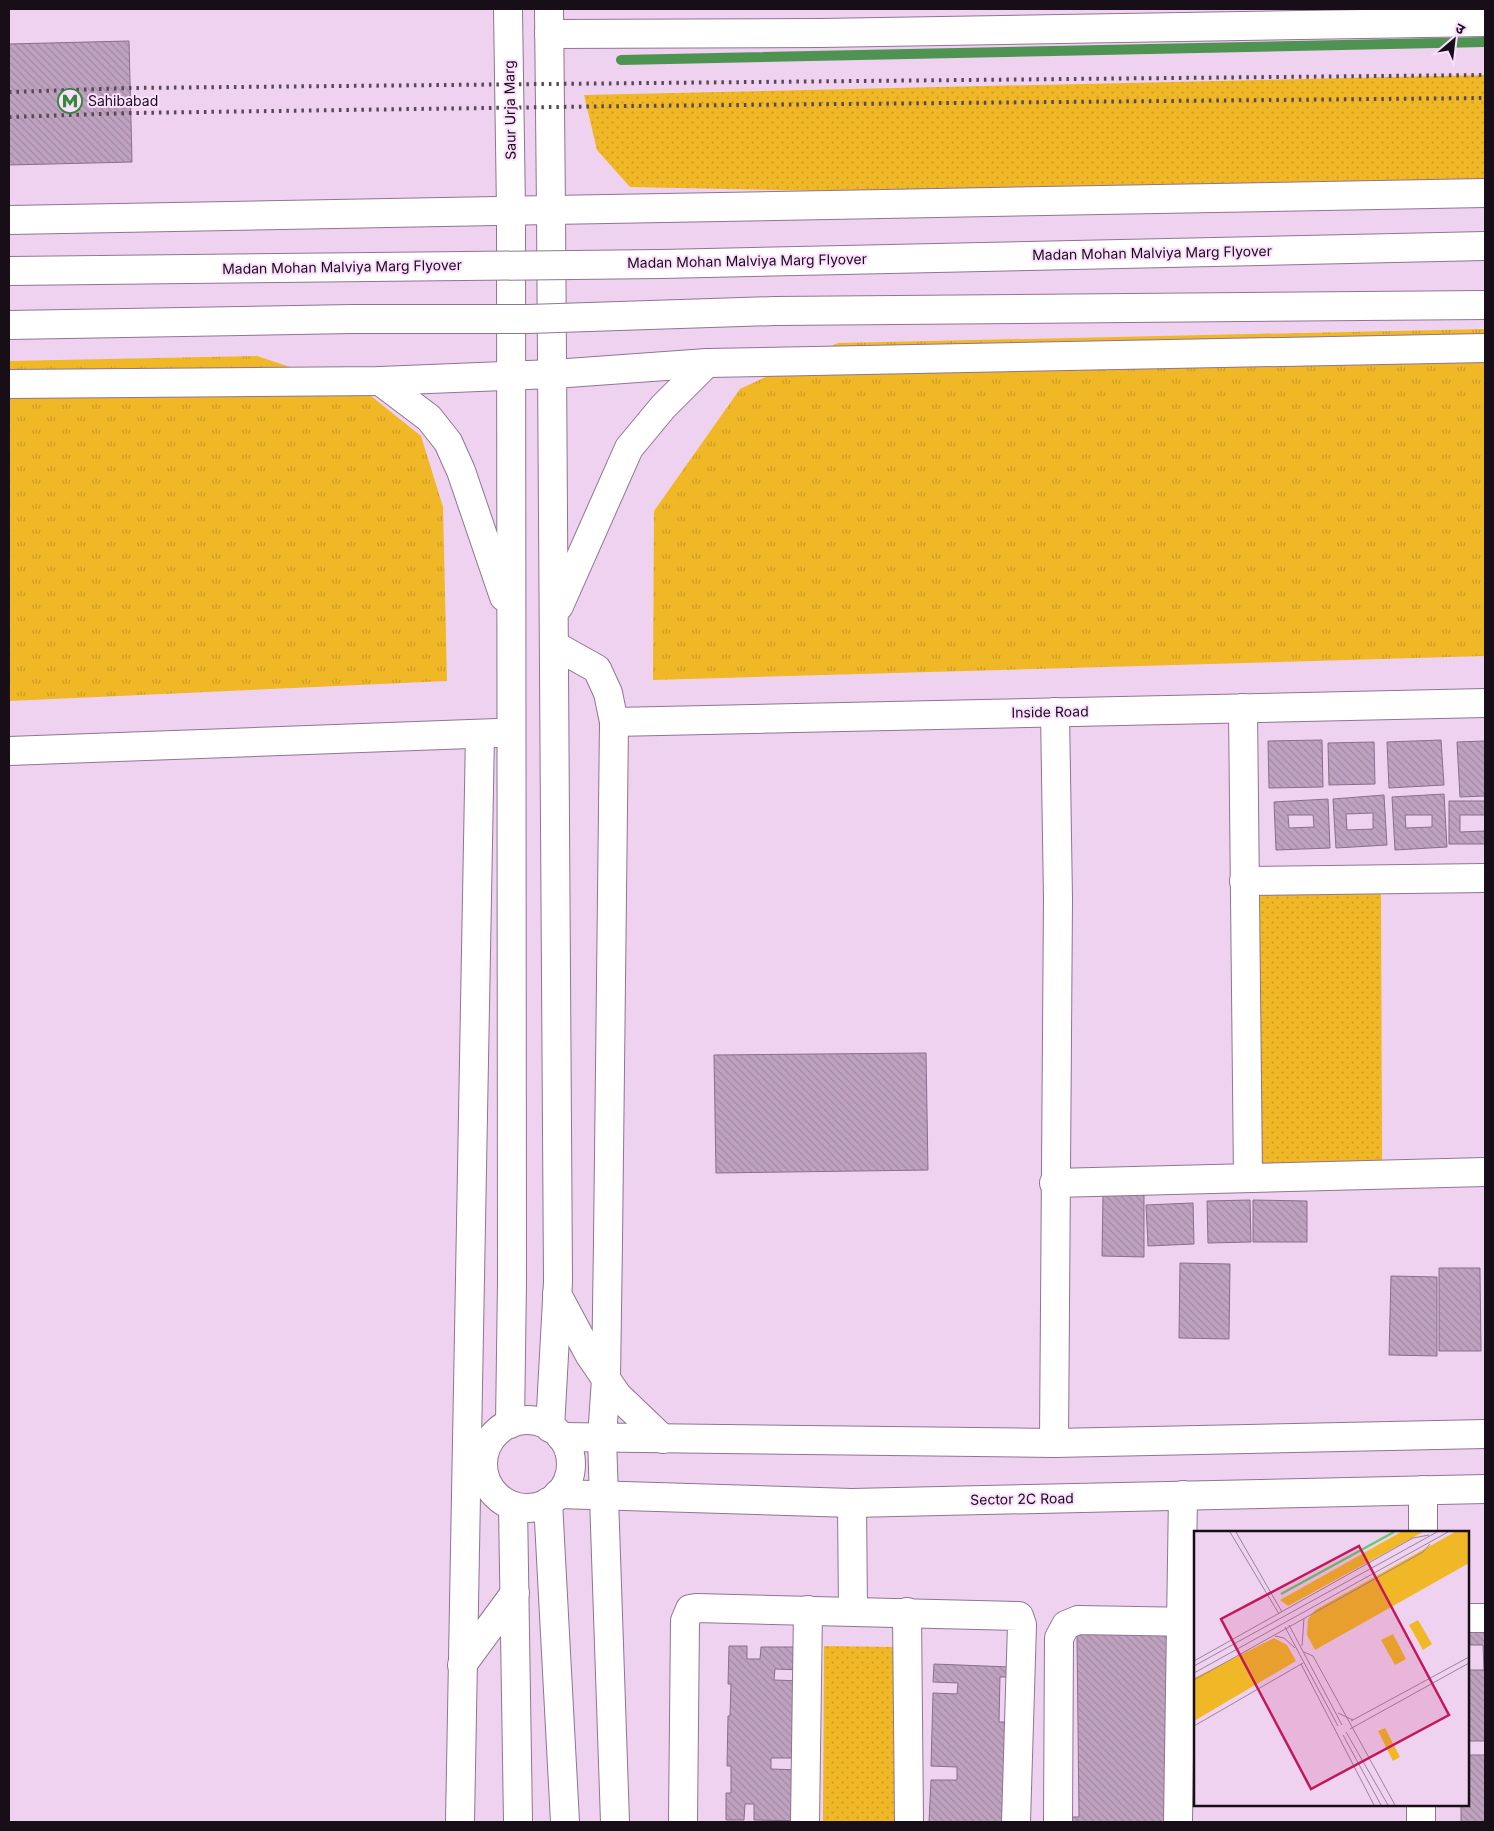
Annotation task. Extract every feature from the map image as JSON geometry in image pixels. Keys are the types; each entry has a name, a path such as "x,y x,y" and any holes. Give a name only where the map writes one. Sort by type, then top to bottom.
{"street":[{"name":"Saur Urja Marg","path":"508,9 511,211 512,1280 510,1424"},
{"path":"556,1432 554,374 549,22 840,33 1482,17"},
{"path":"9,220 1485,193"},
{"name":"Madan Mohan Malviya Marg Flyover","path":"9,271 671,264 1485,246"},
{"path":"9,325 352,319 536,319 775,311 1485,305"},
{"path":"9,384 380,381 511,374 554,374 707,363 1485,348"},
{"path":"554,616 605,498 629,448 663,407 707,363"},
{"path":"380,381 429,418 448,442 461,471 511,617"},
{"path":"554,645 598,669 608,694 614,722 606,1379 602,1438 614,1822"},
{"name":"Inside Road","path":"614,722 1485,702"},
{"path":"1242,708 1248,1178"},
{"path":"1054,1443 1054,1183 1058,899 1055,712"},
{"path":"9,751 511,733"},
{"path":"460,1822 480,734"},
{"path":"1244,882 1485,878"},
{"path":"1054,1183 1485,1172"},
{"path":"557,1294 589,1354 617,1395 664,1439"},
{"path":"531,1420 545,1424 556,1432 566,1444 570,1466 564,1487 553,1498 527,1508 513,1506 501,1499 491,1489 484,1476 485,1448 493,1436 510,1424 531,1420"},
{"path":"556,1432 602,1438 1054,1443 1485,1434"},
{"name":"Sector 2C Road","path":"553,1498 604,1496 852,1503 1485,1488"},
{"path":"1422,1531 1423,1490"},
{"path":"1183,1495 1188,1622 1184,1807"},
{"path":"553,1498 565,1822"},
{"path":"852,1503 853,1611"},
{"path":"513,1506 518,1822"},
{"path":"462,1665 515,1594"},
{"path":"683,1822 686,1615 690,1610 696,1608 1015,1615 1021,1620 1016,1822"},
{"path":"806,1822 808,1610"},
{"path":"907,1612 909,1822"},
{"path":"1469,1618 1485,1618"},
{"path":"1058,1822 1059,1638 1066,1625 1078,1620 1188,1622"},
{"path":"1421,1806 1421,1822"}],"green space":[{"path":"1485,75 1485,179 925,193 630,187 597,150 584,95"},
{"path":"1485,329 1485,656 653,680 654,511 740,389 838,343"},
{"path":"257,356 366,392 421,436 443,507 447,681 9,701 9,361"},
{"path":"1381,893 1382,1163 1258,1163 1256,894"},
{"path":"824,1646 896,1647 894,1822 823,1822"}],"building":[{"name":"Sahibabad","path":"129,41 132,162 9,165 9,44"},
{"path":"1322,740 1323,787 1269,788 1268,741"},
{"path":"1441,740 1444,785 1389,788 1387,742"},
{"path":"1485,741 1485,796 1460,797 1457,742"},
{"path":"1374,742 1375,784 1329,785 1328,743"},
{"path":"1444,794 1447,847 1395,850 1392,797","holes":["1405,815 1432,815 1432,827 1406,828"]},
{"path":"1384,795 1387,845 1336,848 1333,799","holes":["1373,813 1373,829 1347,830 1346,814"]},
{"path":"1328,799 1330,848 1276,850 1274,802","holes":["1288,815 1313,815 1314,827 1289,828"]},
{"path":"1449,801 1485,801 1485,815 1460,815 1460,832 1485,831 1485,844 1449,844"},
{"path":"926,1053 928,1170 716,1173 714,1055"},
{"path":"1103,1194 1144,1194 1144,1257 1102,1256"},
{"path":"1250,1200 1251,1242 1208,1243 1207,1201"},
{"path":"1253,1200 1307,1201 1307,1242 1253,1242"},
{"path":"1193,1203 1194,1244 1148,1246 1146,1205"},
{"path":"1180,1263 1230,1264 1229,1339 1179,1338"},
{"path":"1439,1268 1480,1268 1481,1351 1439,1351"},
{"path":"1391,1276 1437,1277 1437,1356 1389,1355"},
{"path":"1469,1621 1485,1621 1485,1741 1469,1741 1469,1670 1484,1670 1483,1645 1469,1645"},
{"path":"1168,1632 1170,1822 1070,1822 1070,1817 1079,1817 1077,1633"},
{"path":"729,1646 747,1646 747,1659 760,1659 761,1647 803,1647 803,1670 775,1669 774,1680 803,1681 801,1758 771,1758 771,1769 801,1770 800,1821 754,1820 754,1804 745,1804 744,1820 726,1820 726,1793 731,1793 731,1766 727,1766 731,1684 728,1684"},
{"path":"934,1664 1010,1667 1009,1677 1000,1677 999,1722 1008,1722 1005,1822 929,1822 931,1780 957,1780 957,1767 931,1766 933,1693 957,1694 958,1683 933,1682"},
{"path":"1469,1755 1485,1755 1485,1822 1461,1822 1461,1806 1469,1806"}],"waterway":[{"path":"621,60 1485,42"}],"railway":[{"path":"9,92 130,88 1485,75"},
{"path":"9,117 131,113 628,106 1485,98"}],"place":[{"name":"Sahibabad","path":"70,101"}]}
